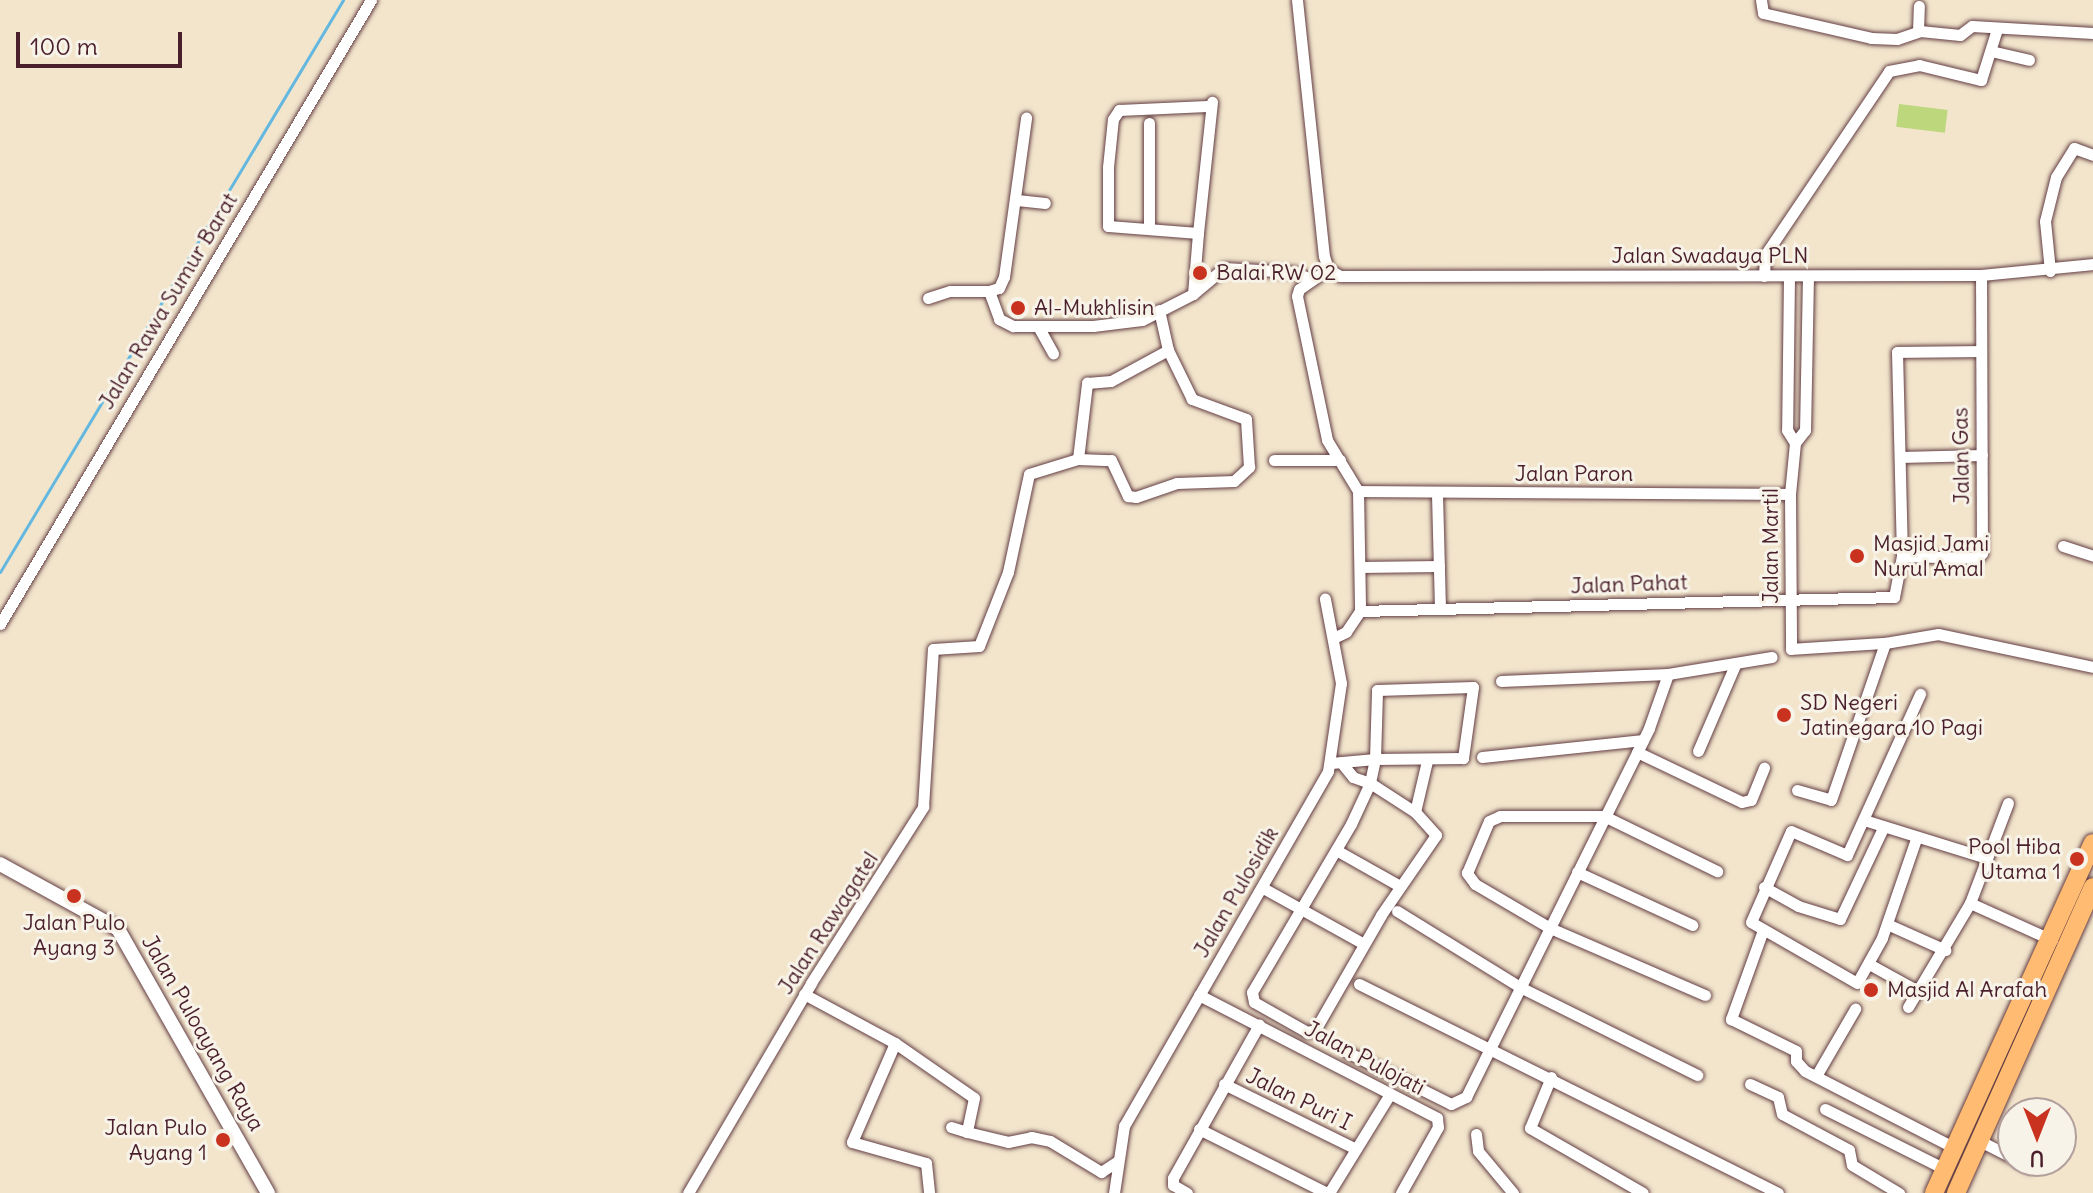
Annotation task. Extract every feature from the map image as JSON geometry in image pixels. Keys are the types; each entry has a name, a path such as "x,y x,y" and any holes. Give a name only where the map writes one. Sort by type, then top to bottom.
{"main road":[{"path":"1934,1193 2052,940 2093,843"},
{"path":"1956,1193 2093,887"}],"street":[{"name":"Jalan Rawa Sumur Barat","path":"0,624 371,0"},
{"path":"1297,0 1310,158 1328,269 1299,289 1298,300 1327,440 1358,491 1360,611 1346,632 1333,638"},
{"path":"1761,0 1763,13 1869,38 1897,39 1918,31 1960,35 1970,26 2093,33"},
{"path":"1918,31 1919,6"},
{"path":"1764,276 1765,255 1892,68 1919,65 1981,80 1997,29"},
{"path":"1991,51 2029,60"},
{"path":"1193,294 1210,104 1126,106 1113,119 1108,226 1198,233"},
{"path":"928,298 950,291 999,288 1004,277 1017,200 1026,118"},
{"path":"1149,123 1149,229"},
{"path":"2050,271 2045,221 2056,177 2074,148 2093,155"},
{"path":"1017,200 1045,203"},
{"name":"Jalan Swadaya PLN","path":"1328,269 1348,277 1981,275 2050,271 2093,264"},
{"path":"989,291 1002,321 1039,328 1128,323 1193,294 1224,268 1311,279"},
{"name":"Jalan Gas","path":"1902,556 1980,557 1981,275"},
{"name":"Jalan Martil","path":"1789,276 1787,430 1795,443"},
{"name":"Jalan Martil","path":"1808,276 1805,430 1795,443 1790,494 1791,649 1885,643"},
{"path":"1159,310 1168,350 1196,403 1227,408 1246,419 1249,467 1234,481 1177,483 1136,497 1128,496 1111,460 1078,459 1087,383 1111,381 1168,350"},
{"path":"1039,328 1053,353"},
{"path":"1902,556 1897,352 1980,351"},
{"path":"1900,457 1982,455"},
{"name":"Jalan Rawagatel","path":"688,1193 804,994 923,807 932,654 936,647 977,648 1008,572 1029,474 1078,459"},
{"path":"1274,460 1340,460"},
{"name":"Jalan Paron","path":"1358,491 1437,494 1790,494"},
{"path":"1437,494 1440,609"},
{"path":"2063,546 2093,556"},
{"name":"Jalan Pahat","path":"1360,611 1790,600 1898,594 1902,556"},
{"path":"1360,567 1439,566"},
{"name":"Jalan Pulosidik","path":"1114,1193 1124,1126 1336,762 1341,706 1325,599"},
{"path":"1797,790 1831,800 1885,643 1938,634 2093,667"},
{"path":"1501,681 1668,674 1772,657"},
{"path":"1698,751 1735,665"},
{"path":"1347,1052 1451,1104 1466,1097 1643,740 1668,674"},
{"path":"1336,762 1353,777 1370,783 1415,812 1436,835 1364,944 1315,1030 1307,1032 1251,998 1336,850 1370,783 1375,759 1377,690 1469,685 1474,692 1465,755 1427,761 1375,759 1336,762"},
{"path":"1916,839 1887,924 1858,982 1851,982 1751,922 1791,831 1846,855 1920,694"},
{"path":"1482,757 1643,740"},
{"path":"1637,752 1742,802 1751,800 1764,768"},
{"path":"1415,812 1427,761"},
{"path":"1908,1007 1945,950 1970,903 2008,803"},
{"path":"1705,995 1550,928 1468,878 1468,866 1489,821 1604,816 1717,871"},
{"path":"1864,820 1916,839 1987,858"},
{"path":"1764,887 1798,906 1840,919 1883,828"},
{"path":"1336,850 1400,886"},
{"name":"Jalan Puloayang Raya","path":"0,864 118,929 268,1193"},
{"path":"1577,872 1692,925"},
{"path":"1263,888 1364,944"},
{"path":"1970,903 2052,940"},
{"path":"1397,911 1520,987 1697,1075"},
{"path":"1887,924 1945,950"},
{"path":"1763,930 1731,1019 1796,1051 1797,1063 1816,1076 1955,1148"},
{"path":"1869,964 1918,991"},
{"path":"1359,984 1491,1047 1778,1193"},
{"path":"804,994 895,1043 974,1098 967,1132"},
{"name":"Jalan Pulojati","path":"1199,995 1439,1122 1401,1193"},
{"path":"1816,1076 1855,1009"},
{"name":"Jalan Puri I","path":"1187,1193 1173,1185 1173,1178 1259,1025"},
{"path":"895,1043 852,1142 926,1163 929,1193"},
{"path":"1551,1077 1530,1128 1643,1193"},
{"name":"Jalan Puri I","path":"1224,1084 1356,1149"},
{"path":"1750,1084 1778,1097 1782,1114 1849,1150 1852,1165 1899,1193"},
{"path":"1199,1129 1328,1193 1390,1094"},
{"path":"1825,1109 1945,1169"},
{"path":"951,1127 1008,1142 1031,1137 1050,1141 1101,1172 1118,1161"},
{"path":"1476,1134 1478,1151 1513,1193"},
{"path":"1980,1141 1997,1150"}],"green space":[{"path":"1899,104 1948,110 1945,133 1896,127"}],"waterway":[{"path":"0,572 343,0"}],"place":[{"name":"Balai RW 02","path":"1200,273"},
{"name":"Al-Mukhlisin","path":"1018,308"},
{"name":"Masjid Jami Nurul Amal","path":"1857,556"},
{"name":"SD Negeri Jatinegara 10 Pagi","path":"1784,715"},
{"name":"Pool Hiba Utama 1","path":"2077,859"},
{"name":"Jalan Pulo Ayang 3","path":"74,896"},
{"name":"Masjid Al Arafah","path":"1871,990"},
{"name":"Jalan Pulo Ayang 1","path":"223,1140"}]}
